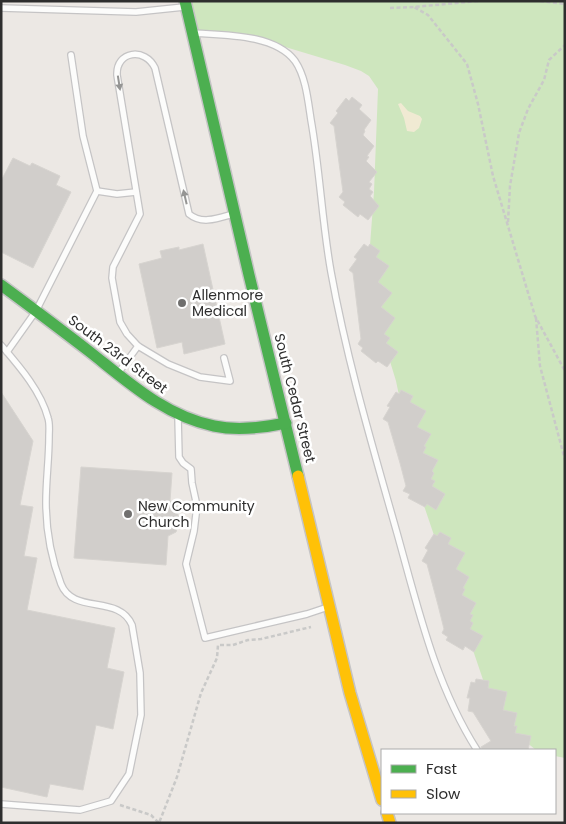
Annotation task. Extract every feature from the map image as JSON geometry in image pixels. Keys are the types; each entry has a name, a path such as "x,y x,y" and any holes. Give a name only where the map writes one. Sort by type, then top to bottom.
{"main road":[{"name":"South Cedar Street","path":"186,4 249,276 350,693 381,797"},
{"name":"South 23rd Street","path":"1,285 146,396 178,415 214,426 238,429 286,423"}],"lane":[{"path":"1,8 8,5 136,12 186,4"},
{"path":"192,33 236,36 272,44 287,52 300,70 314,133 331,272 350,357 378,466 433,656 453,710 476,749"},
{"path":"224,358 230,381 211,380 189,374 138,346 127,334 120,322 112,273 115,260 140,214 117,72 122,60 136,54 147,58 155,68 189,214 193,218 203,220 235,213"},
{"path":"7,352 36,311 97,191 83,136 72,55"},
{"path":"97,191 117,194 136,192"},
{"path":"1,345 39,396 49,420 46,502 49,539 54,564 63,590 78,601 117,609 129,619 132,625 140,673 141,714 129,774 111,801 80,810 1,804"},
{"path":"118,374 138,346"},
{"path":"178,415 178,455 183,463 191,469 197,506 194,531 186,564 205,638 307,614 330,606"}],"path":[{"path":"390,8 478,1"},
{"path":"540,1 565,4"},
{"path":"414,7 428,15 467,64 478,104 493,176 535,316 540,366 565,460"},
{"path":"508,224 510,186 519,133 528,109 544,80 549,60 565,46"},
{"path":"535,316 565,371"},
{"path":"111,801 151,815 159,823 177,777 201,693 217,658 218,645 233,645 311,627"}],"green space":[{"path":"185,1 565,1 565,758 556,756 556,749 535,749 496,718 419,491 396,381 367,286 374,192 378,89 369,76 361,71 272,43 236,36 192,33"}],"sand":[{"path":"401,103 408,111 420,116 422,119 419,128 414,132 407,131 398,104"}],"building":[{"path":"352,97 362,105 359,109 371,120 363,135 374,146 366,161 377,172 369,182 372,184 369,189 373,192 370,196 379,206 368,220 360,214 358,217 343,205 345,202 339,197 343,192 334,126 330,123 346,98 349,101"},
{"path":"13,158 30,166 32,163 60,176 56,185 71,192 33,268 1,252 1,181"},
{"name":"Allenmore Medical","path":"203,244 225,344 184,354 182,342 157,348 139,264 162,258 160,251 179,247 179,250"},
{"path":"364,244 368,247 370,244 380,251 376,257 389,266 378,282 392,293 381,307 395,318 384,334 390,338 386,343 398,352 387,367 378,361 376,363 361,351 363,348 358,344 361,339 353,273 349,270 357,259 354,257"},
{"path":"401,390 413,396 410,402 426,411 417,427 431,434 424,446 426,447 423,453 438,460 432,471 434,473 431,479 435,481 432,486 445,494 436,510 427,504 425,507 408,498 410,494 403,491 406,486 400,463 388,422 383,419 390,407 387,406 396,392 399,394"},
{"path":"1,392 33,441 20,505 33,507 24,556 37,558 27,610 115,628 107,668 124,672 113,729 96,725 83,790 50,784 47,797 1,787"},
{"name":"New Community Church","path":"81,467 172,473 170,501 177,507 179,522 176,532 168,536 166,565 74,558"},
{"path":"440,532 451,538 448,544 465,553 456,569 469,577 463,588 465,589 462,595 476,603 470,614 473,615 470,621 473,623 470,629 483,636 474,652 465,646 463,650 446,640 448,637 442,633 444,629 427,564 422,561 428,550 425,548 434,534 437,536"},
{"path":"476,679 489,681 488,688 507,692 503,710 517,713 514,726 517,726 515,733 531,736 528,749 482,749 481,747 491,741 473,712 468,711 470,698 467,698 471,682 475,683"}],"traffic: fast":[{"path":"185,1 298,476"},
{"path":"1,285 148,397 179,414 214,426 241,429 286,423"}],"traffic: slow":[{"path":"298,476 350,693 381,797"},
{"path":"387,814 390,823"}],"place":[{"name":"Allenmore Medical","path":"182,303"},
{"name":"New Community Church","path":"128,514"}]}
